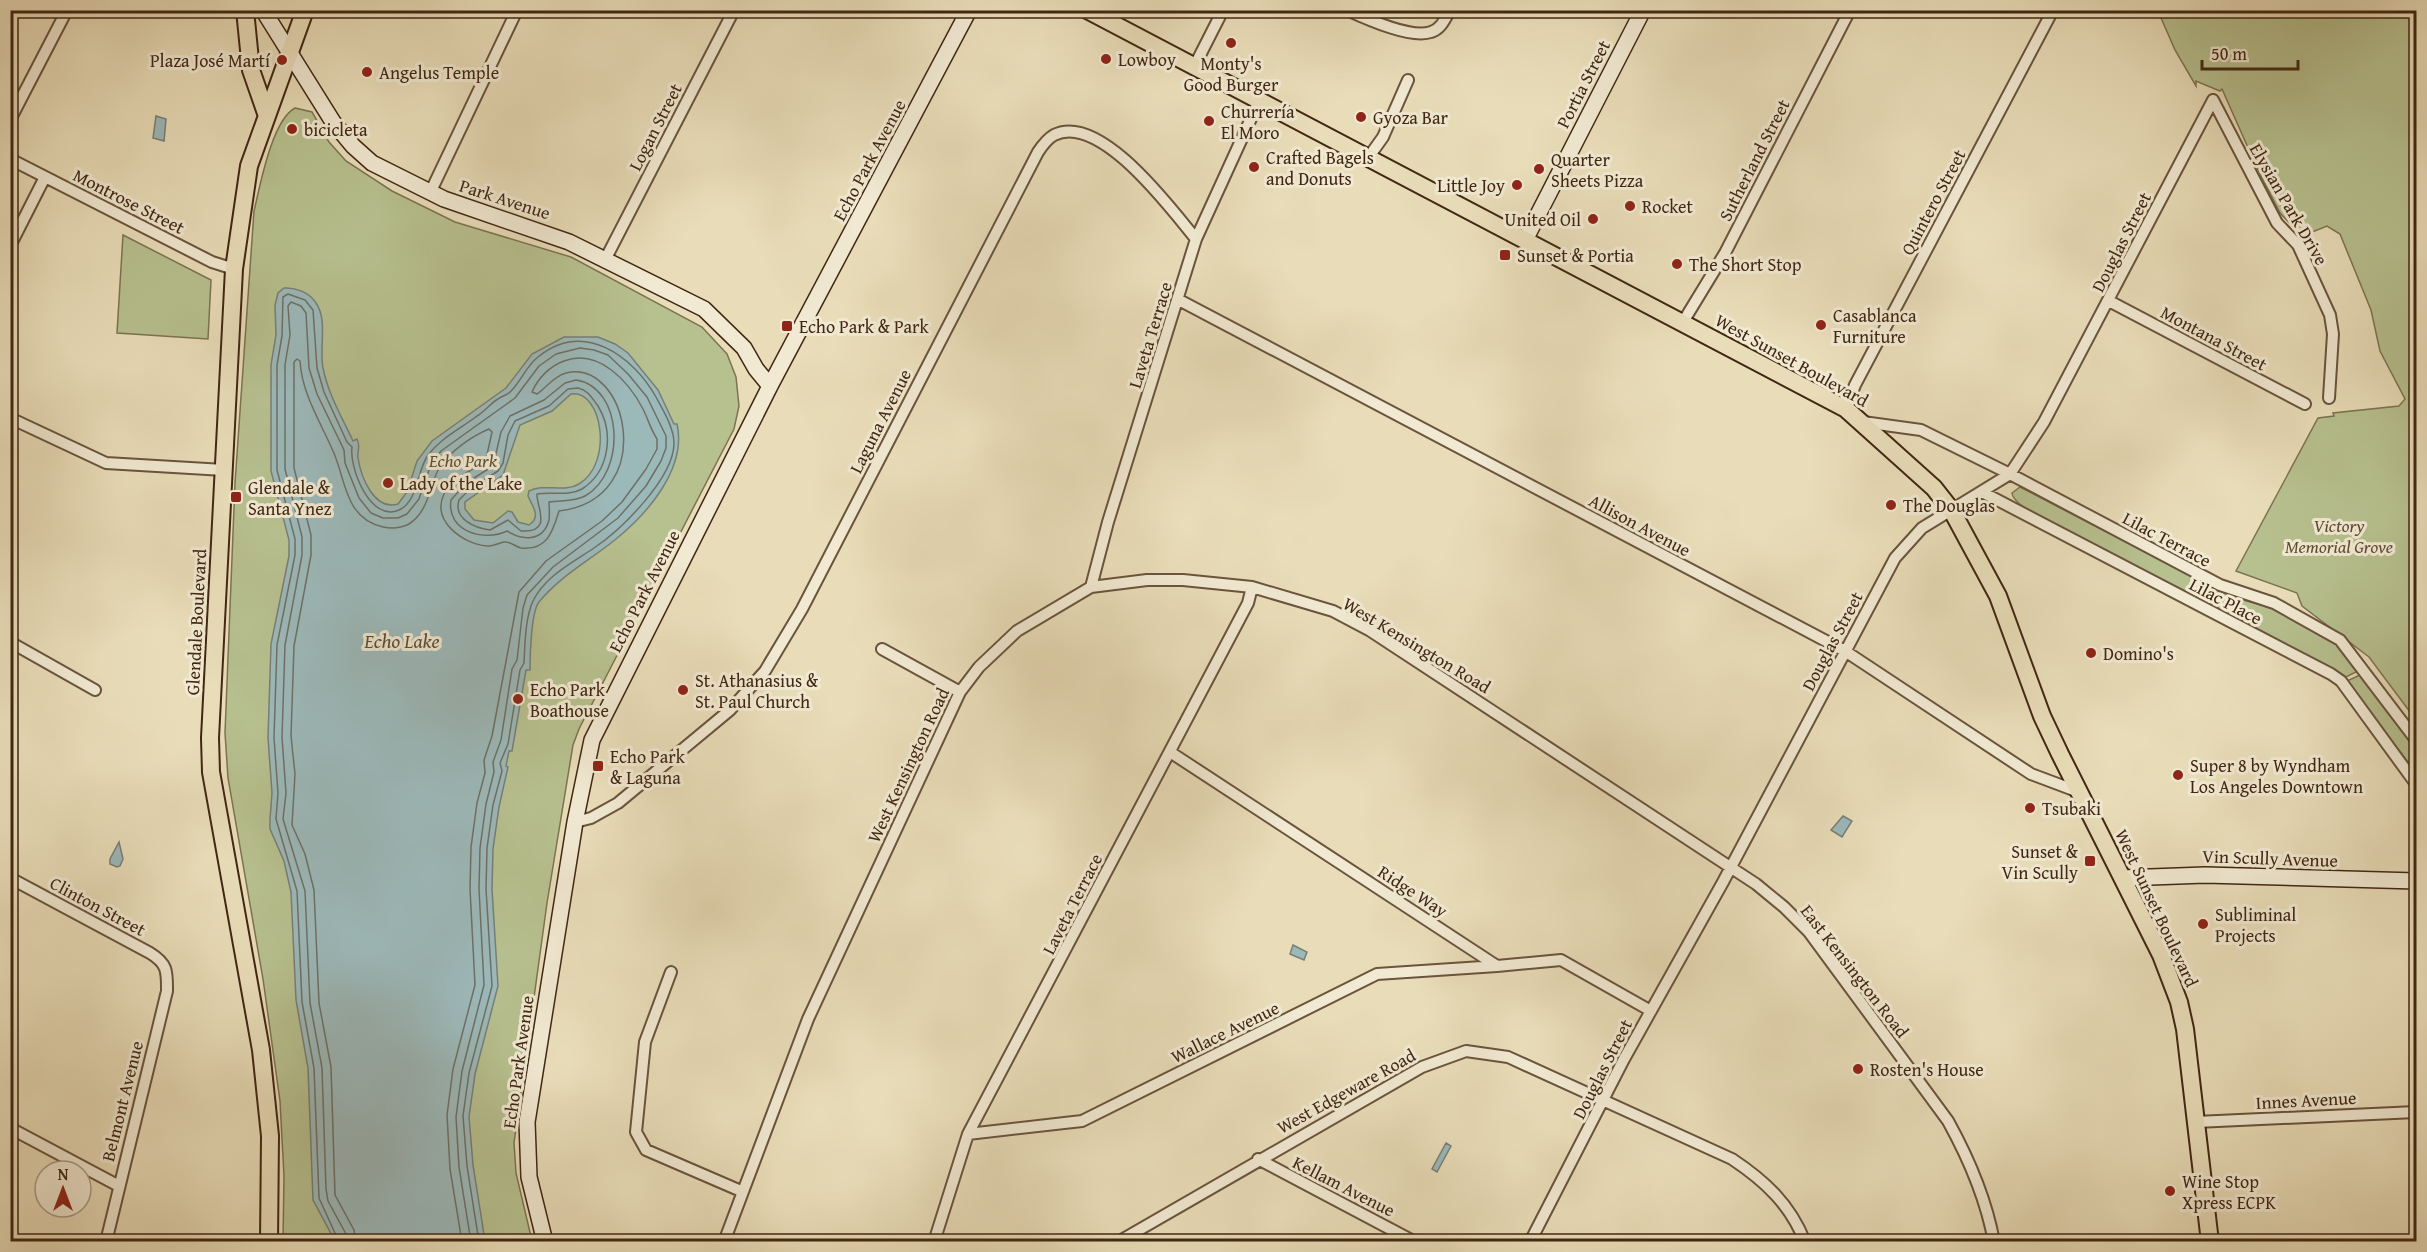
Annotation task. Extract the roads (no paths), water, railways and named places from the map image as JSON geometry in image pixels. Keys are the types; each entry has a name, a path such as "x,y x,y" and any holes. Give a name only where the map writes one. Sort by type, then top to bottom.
{"main road":[{"path":"245,10 250,70 267,116"},
{"name":"Glendale Boulevard","path":"269,1242 270,1136 261,1050 211,772 210,738 234,269 249,166 305,10"},
{"name":"West Sunset Boulevard","path":"1087,10 1846,409 1934,488 1952,511 1998,596 2042,716 2161,955 2179,1002 2188,1050 2210,1242"}],"street":[{"path":"10,120 67,10"},
{"name":"Park Avenue","path":"263,10 333,122 353,146 372,163 430,193 478,213 530,227 605,260 704,309 744,348 756,369 770,386"},
{"path":"430,193 517,10"},
{"name":"Logan Street","path":"605,260 734,10"},
{"name":"Echo Park Avenue","path":"545,1242 529,1176 526,1140 575,822 587,759 601,719 770,386 969,10"},
{"path":"1194,67 1223,10"},
{"path":"1347,10 1375,22 1417,33 1432,32 1441,26 1449,10"},
{"name":"Portia Street","path":"1525,240 1643,10"},
{"name":"Sutherland Street","path":"1683,322 1725,253 1850,10"},
{"name":"Quintero Street","path":"1846,409 1855,386 2053,10"},
{"path":"1368,158 1383,137 1408,80"},
{"name":"Douglas Street","path":"1530,1242 1651,1011 1901,550 1922,528 2010,474 2044,422 2213,100"},
{"name":"Elysian Park Drive","path":"2213,100 2277,223 2298,245 2330,315 2333,334 2329,398"},
{"name":"Laveta Terrace","path":"1091,587 1108,522 1179,300 1196,239 1259,101"},
{"name":"Laguna Avenue","path":"575,822 591,818 618,803 730,710 765,671 802,609 1032,162 1046,141 1065,132 1079,134 1110,147 1145,180 1196,239"},
{"name":"Montrose Street","path":"10,159 212,262 234,269"},
{"path":"10,246 45,177"},
{"name":"Allison Avenue","path":"1179,300 1845,651 2031,774 2079,792"},
{"name":"Montana Street","path":"2109,301 2304,404"},
{"path":"10,418 106,463 224,470"},
{"name":"Lilac Terrace","path":"1863,422 1921,430 2010,474 2220,585 2274,603 2340,640 2416,740"},
{"name":"Lilac Place","path":"1982,492 2331,674 2341,681 2416,784"},
{"name":"West Kensington Road","path":"724,1242 741,1191 807,1019 960,692 979,667 1017,631 1091,587 1147,580 1252,587 1333,611 1369,630 1731,867"},
{"name":"Laveta Terrace","path":"934,1242 968,1134 1248,603 1252,587"},
{"path":"10,642 95,690"},
{"path":"882,649 960,692"},
{"name":"Ridge Way","path":"1170,752 1497,966"},
{"name":"East Kensington Road","path":"1731,867 1784,907 1809,932 1948,1121 1980,1188 1994,1242"},
{"name":"Vin Scully Avenue","path":"2123,878 2194,875 2416,881"},
{"name":"Clinton Street","path":"10,878 150,953 165,963 167,968"},
{"path":"1497,966 1561,960 1651,1011"},
{"name":"Wallace Avenue","path":"968,1134 1082,1121 1377,974 1497,966"},
{"name":"Belmont Avenue","path":"106,1242 167,991 167,968"},
{"path":"671,972 645,1042 636,1132 646,1150 741,1191"},
{"name":"West Edgeware Road","path":"1118,1242 1258,1159 1422,1067 1466,1051 1508,1056 1732,1159 1763,1180 1783,1201 1805,1242"},
{"name":"Innes Avenue","path":"2196,1122 2416,1112"},
{"path":"10,1128 118,1186"},
{"name":"Kellam Avenue","path":"1258,1159 1415,1242"}],"water":[{"path":"156,116 166,119 164,141 153,138"},
{"name":"Echo Lake","path":"284,288 302,291 313,299 320,310 322,360 328,387 353,441 357,439 362,474 370,491 376,498 390,505 398,504 407,492 417,461 432,441 506,388 532,354 564,337 598,337 615,344 628,353 658,390 674,424 677,424 679,441 671,473 652,503 616,539 556,584 539,602 534,615 530,670 526,670 512,751 509,751 493,849 492,889 498,986 475,1074 469,1117 473,1165 485,1241 335,1241 313,1200 308,1068 296,1000 291,892 284,861 270,829 272,793 268,738 271,644 289,556 289,540 271,471 271,365 276,335 275,305 278,293","holes":["571,394 582,396 590,403 600,429 597,460 590,474 573,487 541,488 529,491 528,496 534,507 535,515 533,522 529,525 518,522 512,512 508,511 493,523 474,520 465,509 465,502 503,475 520,425 552,411"]},
{"path":"1843,816 1852,821 1842,837 1831,830"},
{"path":"119,842 123,859 117,867 110,864 110,859"},
{"path":"1293,945 1307,952 1304,960 1290,954"},
{"path":"1446,1143 1451,1146 1437,1172 1432,1169"}],"place":[{"name":"Monty's Good Burger","path":"1231,43"},
{"name":"Lowboy","path":"1106,59"},
{"name":"Plaza José Martí","path":"282,60"},
{"name":"Angelus Temple","path":"367,72"},
{"name":"Gyoza Bar","path":"1361,117"},
{"name":"Churrería El Moro","path":"1209,121"},
{"name":"bicicleta","path":"292,129"},
{"name":"Crafted Bagels and Donuts","path":"1254,167"},
{"name":"Quarter Sheets Pizza","path":"1539,169"},
{"name":"Little Joy","path":"1517,185"},
{"name":"Rocket","path":"1630,206"},
{"name":"United Oil","path":"1593,219"},
{"name":"Sunset & Portia","path":"1505,255"},
{"name":"The Short Stop","path":"1677,264"},
{"name":"Casablanca Furniture","path":"1821,325"},
{"name":"Echo Park & Park","path":"787,326"},
{"name":"Lady of the Lake","path":"388,483"},
{"name":"Glendale & Santa Ynez","path":"236,497"},
{"name":"The Douglas","path":"1891,505"},
{"name":"Domino's","path":"2091,653"},
{"name":"St. Athanasius & St. Paul Church","path":"683,690"},
{"name":"Echo Park Boathouse","path":"518,699"},
{"name":"Echo Park & Laguna","path":"598,766"},
{"name":"Super 8 by Wyndham Los Angeles Downtown","path":"2178,775"},
{"name":"Tsubaki","path":"2030,808"},
{"name":"Sunset & Vin Scully","path":"2090,861"},
{"name":"Subliminal Projects","path":"2203,924"},
{"name":"Rosten's House","path":"1858,1069"},
{"name":"Wine Stop Xpress ECPK","path":"2170,1191"}],"park label":[{"name":"Echo Park","path":"463,460"},
{"name":"Victory Memorial Grove","path":"2339,535"}]}
